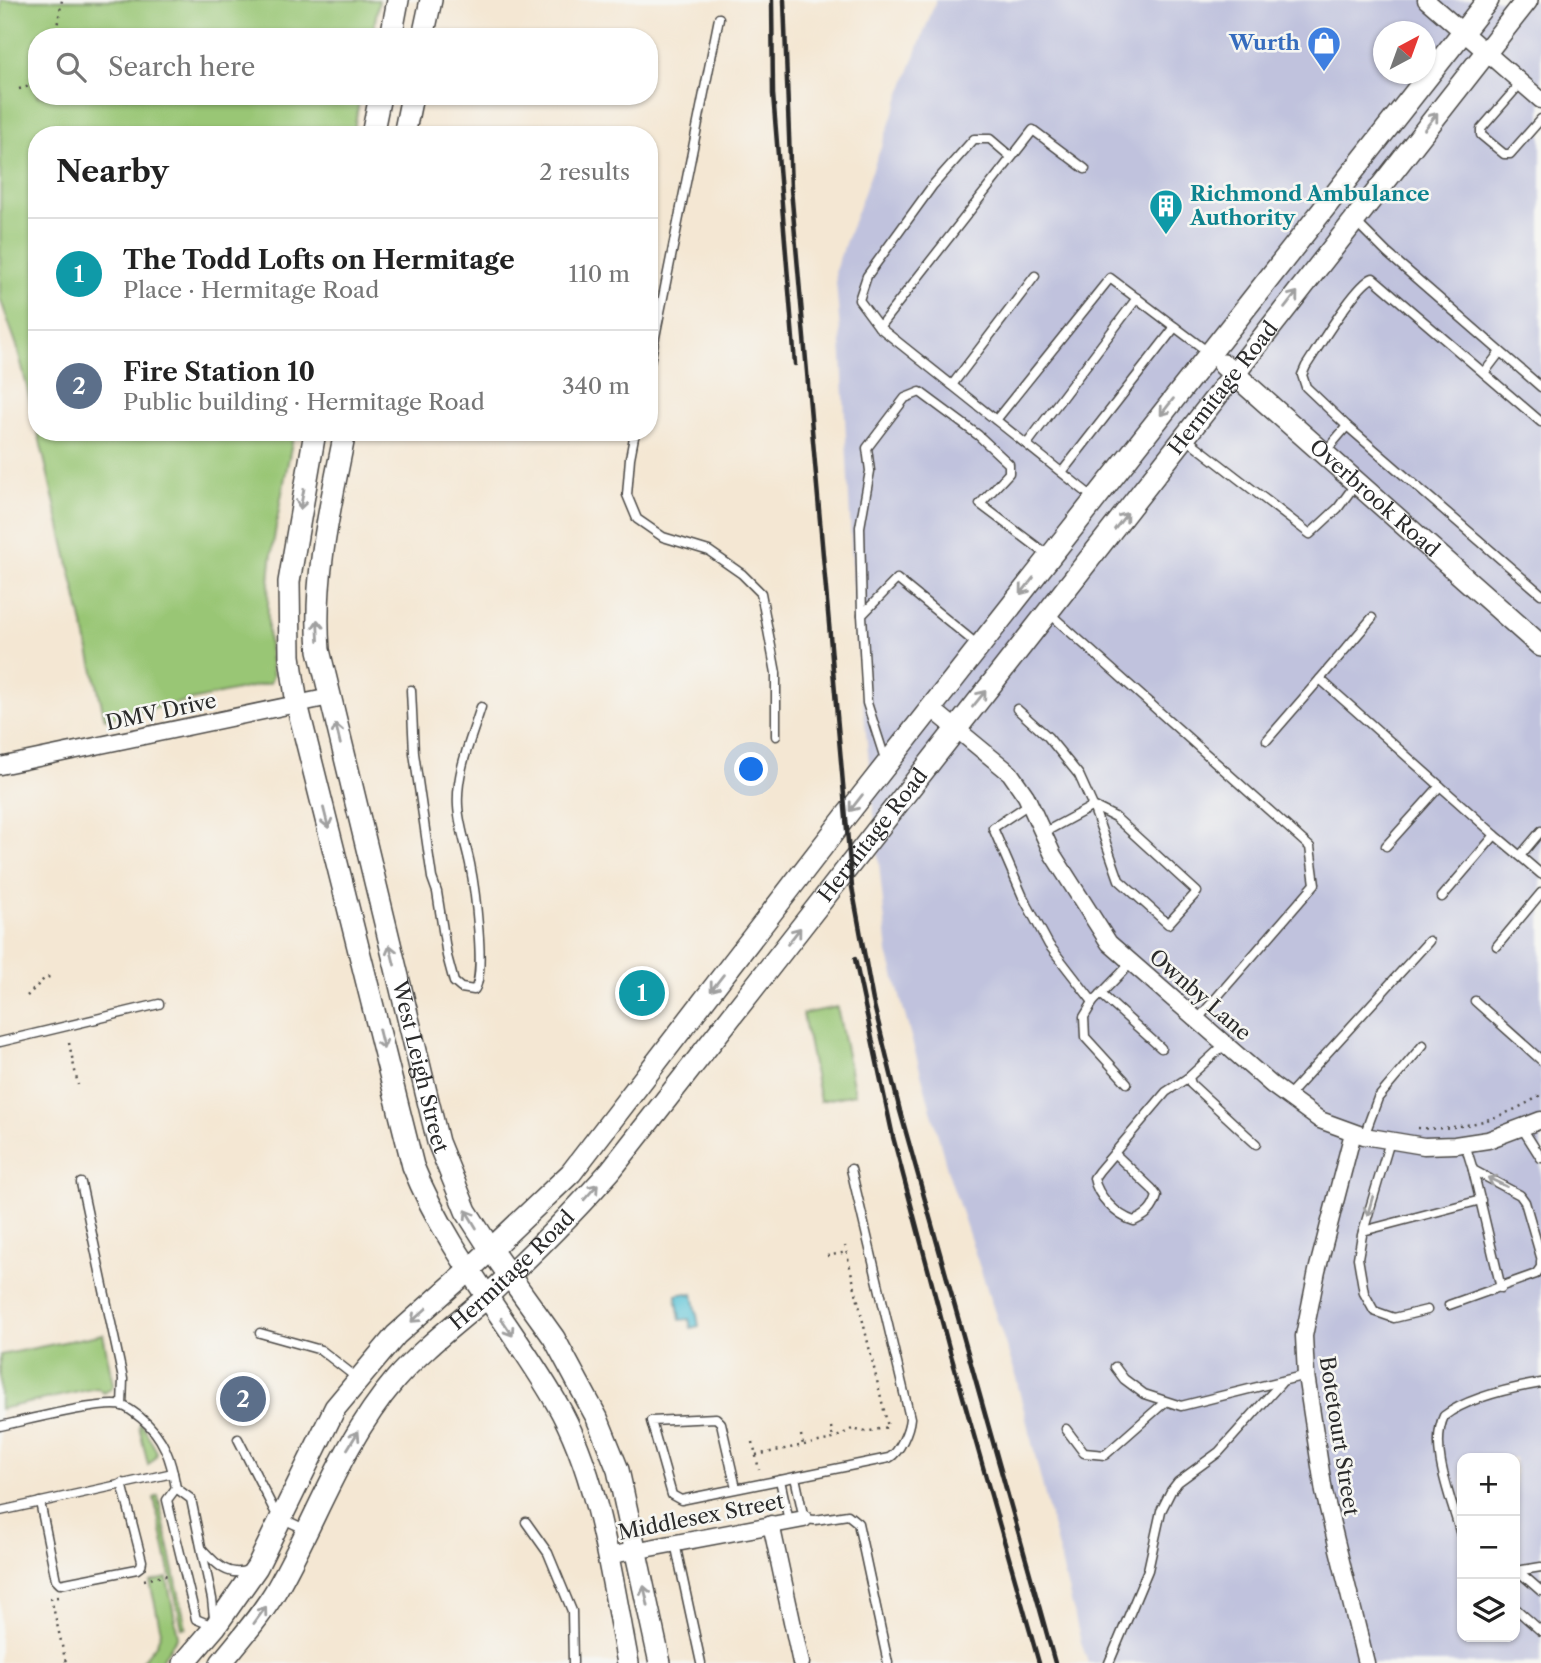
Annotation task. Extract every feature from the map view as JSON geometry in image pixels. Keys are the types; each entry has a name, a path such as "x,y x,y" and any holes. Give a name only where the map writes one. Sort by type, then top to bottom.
{"street":[{"path":"394,28 398,0"},
{"path":"425,28 431,0"},
{"path":"1427,0 1541,100"},
{"name":"Hermitage Road","path":"184,1663 215,1627 257,1567 335,1408 396,1335 470,1270 571,1173 886,765 1488,0"},
{"name":"Hermitage Road","path":"223,1662 263,1612 278,1588 343,1455 396,1379 509,1276 611,1170 1527,0"},
{"path":"374,126 378,105"},
{"path":"406,126 410,105"},
{"path":"1329,201 1353,220"},
{"name":"Overbrook Road","path":"1209,353 1541,646"},
{"name":"West Leigh Street","path":"313,441 289,582 289,643 297,704 413,1166 437,1220 557,1403 574,1438 586,1468 628,1663"},
{"name":"West Leigh Street","path":"343,441 319,580 319,650 438,1142 466,1211 554,1338 597,1418 618,1470 660,1663"},
{"name":"DMV Drive","path":"0,766 330,697"},
{"name":"Ownby Lane","path":"931,708 1010,773 1029,804 1053,855 1109,943 1287,1097 1320,1120 1359,1135 1424,1146 1488,1140 1541,1120"},
{"name":"Botetourt Street","path":"1359,1135 1317,1271 1304,1336 1306,1375 1324,1492 1366,1663"},
{"name":"Middlesex Street","path":"607,1556 796,1520"},
{"path":"771,1524 801,1663"},
{"path":"215,1627 223,1662"}],"lane":[{"path":"658,322 719,18"},
{"path":"1521,83 1481,130 1481,135 1504,154 1510,154 1541,119"},
{"path":"879,327 1033,130 1086,169"},
{"path":"1011,157 990,139 974,139 933,185 867,276 859,300 879,327 1095,499"},
{"path":"1353,220 1541,387"},
{"path":"952,385 1035,276"},
{"path":"996,420 1110,278 1209,353"},
{"path":"1541,422 1373,278 1366,281 1302,375 1306,387 1347,426 1541,594"},
{"path":"1027,444 1137,298"},
{"path":"1062,472 1175,327"},
{"path":"1484,373 1500,352"},
{"path":"886,765 867,703 860,527 870,471 867,448 905,398 920,392 978,435 1009,464 1009,473 981,504 1050,557"},
{"path":"1324,453 1347,426"},
{"path":"1185,437 1310,534 1338,508 1357,482"},
{"path":"633,441 627,495 637,519 663,537 709,551 743,574 761,593 776,673 776,736"},
{"path":"862,615 897,579 979,647"},
{"path":"1048,612 1310,848 1315,884 1197,1020"},
{"path":"1267,740 1372,618"},
{"path":"1320,679 1541,874"},
{"path":"411,690 414,753 432,878 437,892 447,956 454,982 461,988 474,990 478,986 480,969 477,921 470,865 458,806 460,775 481,707"},
{"path":"1017,709 1063,754 1079,775 1119,880 1168,924 1197,891 1115,817 1093,806"},
{"path":"1386,846 1440,786"},
{"path":"1029,804 993,828 1023,897 1049,945 1093,1002"},
{"path":"1043,834 1093,806"},
{"path":"1520,856 1541,831"},
{"path":"1442,897 1495,835"},
{"path":"1497,946 1541,894"},
{"path":"1287,1097 1429,941"},
{"path":"1128,1083 1085,1037 1084,1017 1093,1002 1132,962"},
{"path":"1101,994 1161,1048"},
{"path":"1475,1002 1541,1060"},
{"path":"0,1042 159,1004"},
{"path":"1114,1153 1157,1196 1154,1206 1146,1216 1134,1221 1124,1218 1103,1197 1094,1178 1114,1153 1166,1092 1189,1077 1225,1044"},
{"path":"1359,1135 1378,1098 1423,1045"},
{"path":"1189,1077 1191,1084 1256,1144"},
{"path":"1522,1128 1541,1157"},
{"path":"1390,1141 1363,1231 1358,1258 1364,1293 1374,1311 1394,1318 1427,1310"},
{"path":"1465,1144 1501,1287"},
{"path":"736,1489 721,1423 716,1418 651,1421 672,1495 681,1500 736,1489 780,1480 796,1477 889,1458 895,1455 909,1424 910,1418 851,1169"},
{"path":"1449,1305 1536,1274 1541,1267 1525,1202 1520,1195 1473,1170"},
{"path":"81,1183 123,1379 122,1406"},
{"path":"1363,1231 1481,1200"},
{"path":"260,1333 321,1350 359,1380"},
{"path":"1115,1367 1124,1379 1144,1394 1181,1406 1306,1375"},
{"path":"1109,1663 1147,1570 1161,1511 1171,1491 1178,1482 1219,1451 1282,1383"},
{"path":"1457,1521 1442,1467 1438,1435 1444,1416 1465,1405 1519,1387 1541,1383"},
{"path":"1066,1429 1084,1453 1105,1455 1165,1402"},
{"path":"0,1426 104,1405 122,1406 148,1424 160,1437 168,1452 176,1488 191,1499 215,1627 196,1619 167,1500 176,1488"},
{"path":"238,1439 269,1501 281,1518 307,1531"},
{"path":"0,1511 173,1473"},
{"path":"796,1477 796,1520"},
{"path":"780,1480 796,1520"},
{"path":"40,1502 56,1580 60,1584 137,1569 142,1561 122,1483"},
{"path":"796,1520 848,1516 858,1523 888,1663"},
{"path":"526,1522 548,1553 572,1611 573,1663"},
{"path":"676,1543 701,1663"},
{"path":"202,1548 219,1567 241,1573 257,1567"},
{"path":"1520,1570 1541,1567"},
{"path":"1520,1574 1541,1591"},
{"path":"1520,1612 1541,1631"}],"path":[{"path":"57,28 62,0"},
{"path":"19,89 28,86"},
{"path":"27,996 45,978 54,976"},
{"path":"69,1043 78,1084"},
{"path":"1417,1128 1462,1127 1525,1105 1541,1095"},
{"path":"756,1455 833,1439 852,1429 866,1432 888,1427 845,1246"},
{"path":"827,1256 847,1252"},
{"path":"831,1427 833,1439"},
{"path":"801,1435 803,1445"},
{"path":"753,1442 759,1470"},
{"path":"142,1580 168,1575"},
{"path":"64,1595 51,1598 66,1663"}],"shaded area":[{"path":"936,0 1541,0 1541,1663 1088,1663 1014,1370 948,1172 888,953 855,622 842,356 835,270"}],"green space":[{"path":"1,0 379,0 374,28 28,28 28,105 358,105 355,126 28,126 28,392 17,346 0,298"},
{"path":"40,441 292,441 276,524 269,584 269,645 273,676 270,683 105,719"},
{"path":"837,1007 855,1094 820,1101 803,1014"},
{"path":"103,1334 112,1388 104,1393 97,1388 0,1409 0,1355"},
{"path":"141,1423 157,1452 148,1465 139,1426"},
{"path":"158,1496 186,1627 182,1628 154,1498"},
{"path":"167,1578 178,1636 159,1663 141,1663 157,1643 161,1631 150,1582"}],"water":[{"path":"693,1294 699,1326 691,1328 689,1319 680,1320 676,1295"}],"railway":[{"path":"772,0 773,94 795,364"},
{"path":"784,0 791,189 852,887 873,1001 900,1111 1055,1663"},
{"path":"855,959 893,1137 949,1348 1039,1663"}],"place":[{"name":"Wurth","path":"1324,73"},
{"name":"Richmond Ambulance Authority","path":"1166,236"},
{"name":"The Todd Lofts on Hermitage","path":"642,993"},
{"name":"Fire Station 10","path":"243,1399"}]}
